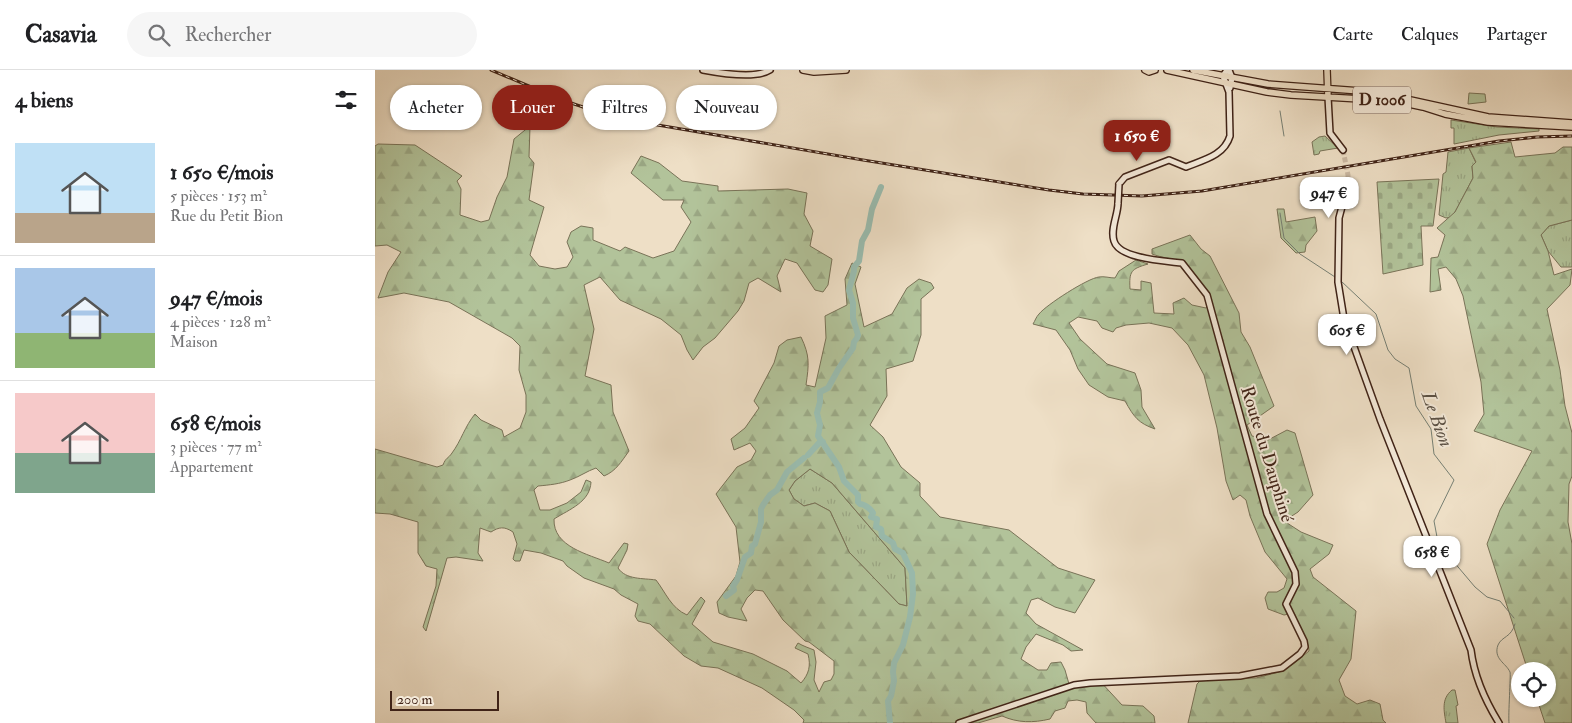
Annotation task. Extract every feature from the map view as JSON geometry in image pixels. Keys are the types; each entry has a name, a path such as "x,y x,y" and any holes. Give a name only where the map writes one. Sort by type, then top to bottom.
{"main road":[{"path":"803,70 814,72 846,70"},
{"path":"1145,70 1149,72 1155,70"},
{"name":"D 1006","path":"1167,70 1224,79"},
{"name":"D 1006","path":"1193,70 1275,93 1403,102 1466,115 1572,123"},
{"path":"1327,70 1328,97"},
{"name":"D 1006","path":"1232,81 1359,90 1407,98 1489,122 1572,127"},
{"name":"D 1006","path":"1328,97 1335,93 1352,93 1359,90"}],"street":[{"path":"703,70 751,74 761,74 770,70"},
{"path":"731,70 762,70"},
{"path":"1228,70 1224,79 1229,90"},
{"path":"1228,70 1232,81 1229,90"},
{"name":"Route du Dauphiné","path":"959,723 1074,685 1240,676 1283,668 1300,654 1305,647 1286,604 1296,584 1295,572 1267,514 1207,295 1182,264 1130,255 1121,251 1114,242 1113,229 1118,203 1119,184 1125,177 1169,160 1186,167 1219,154 1230,136 1229,90"},
{"path":"1328,97 1332,138 1343,150"},
{"path":"1348,184 1339,218 1338,272 1344,319 1471,650 1474,666 1490,709 1499,723"}],"green space":[{"path":"1469,93 1485,94 1486,102 1468,104"},
{"path":"1451,120 1497,127 1539,129 1539,131 1499,135 1454,144 1454,128 1451,128"},
{"path":"1111,125 1124,125 1124,143 1109,140"},
{"path":"525,130 530,130 529,157 534,163 529,200 544,207 530,255 539,266 555,269 567,267 573,257 567,242 571,232 581,226 593,228 593,240 620,251 625,247 653,258 674,251 691,222 681,207 684,200 663,200 631,173 641,156 659,163 682,181 718,186 718,191 788,189 807,193 804,214 813,231 810,246 832,259 828,285 823,292 815,290 797,263 785,259 777,276 781,292 758,278 749,283 744,301 738,311 693,360 681,335 661,319 620,300 600,277 584,285 594,329 585,376 611,385 613,412 629,451 615,469 604,476 596,468 573,479 538,486 534,490 540,510 550,510 567,503 581,492 586,480 591,482 590,489 583,500 554,519 555,529 565,543 582,553 609,563 624,543 628,544 618,568 621,572 630,577 656,580 673,604 687,615 701,597 705,601 692,624 713,642 753,654 787,671 801,683 809,670 809,658 808,654 795,648 798,643 814,650 816,662 814,680 819,692 824,682 831,680 834,674 834,661 805,641 783,620 763,591 755,590 747,598 741,609 747,621 719,613 717,602 736,576 740,562 736,527 716,494 737,467 751,460 756,451 750,443 734,450 731,439 745,428 759,408 754,401 774,363 779,346 787,340 801,337 808,360 806,385 815,387 826,338 825,316 847,305 845,279 852,263 861,267 855,284 864,327 892,314 907,288 919,279 931,283 934,288 921,299 921,335 913,361 886,369 887,396 870,425 883,437 901,467 920,483 920,496 940,517 1009,530 1058,568 1095,580 1075,613 1055,607 1038,598 1031,600 1026,613 1036,624 1083,650 1071,651 1063,645 1036,634 1026,647 1021,659 1038,670 1047,670 1051,663 1061,662 1069,684 1099,680 1122,705 1143,706 1154,716 1155,723 1096,723 1087,713 1086,702 1077,700 1068,701 1065,708 1055,711 1050,719 1038,721 1026,722 1002,716 978,723 803,723 804,720 794,710 762,688 718,668 701,666 684,656 650,624 638,621 635,616 638,604 614,589 584,578 563,561 541,553 524,550 520,561 515,561 513,559 517,544 513,532 504,528 491,532 480,528 478,553 483,561 456,557 447,558 426,631 423,627 436,586 437,569 426,566 418,553 418,522 390,514 375,513 375,449 437,467 443,465 475,414 481,420 502,430 504,437 520,428 526,412 526,395 519,370 520,346 512,338 449,302 404,293 378,298 388,272 401,252 387,245 375,246 375,146 378,144 415,145 462,176 457,181 461,189 460,215 481,222 489,220 497,197 507,177 514,139","holes":["810,469 832,483 905,568 907,606 899,604 849,552 830,511 815,503 804,506 794,499 789,490 795,481"]},
{"path":"1325,136 1338,148 1320,151 1319,154 1314,155 1312,142 1319,137"},
{"path":"1511,142 1515,157 1555,153 1563,147 1572,147 1572,220 1549,226 1541,235 1548,251 1554,275 1572,269 1570,285 1547,309 1560,370 1565,406 1572,433 1572,476 1569,484 1568,522 1572,544 1572,723 1545,723 1540,707 1556,707 1556,662 1525,662 1487,544 1500,510 1532,451 1474,431 1484,414 1481,382 1463,296 1456,279 1446,267 1438,269 1441,290 1430,292 1431,258 1438,257 1445,235 1437,228 1455,212 1473,178 1472,166 1476,162 1469,148"},
{"path":"1469,148 1476,163 1472,166 1473,178 1455,212 1451,217 1446,218 1439,215 1443,174 1446,172 1448,152"},
{"path":"1439,179 1433,226 1421,226 1423,265 1383,274 1377,182"},
{"path":"1277,209 1284,209 1286,222 1315,217 1317,231 1306,245 1305,252 1296,253 1281,238"},
{"path":"1572,220 1572,267 1561,267 1548,251 1541,235 1549,226"},
{"path":"1190,235 1201,249 1210,256 1239,313 1241,332 1250,347 1274,406 1247,425 1252,436 1268,440 1287,430 1295,433 1313,495 1298,512 1284,521 1301,532 1333,545 1329,554 1310,569 1313,577 1356,611 1351,659 1339,680 1345,696 1357,704 1370,700 1380,704 1383,720 1386,723 1188,723 1197,684 1200,681 1256,678 1279,672 1309,651 1294,613 1284,615 1268,609 1265,598 1268,592 1277,592 1284,588 1287,579 1265,552 1250,516 1246,500 1240,495 1233,500 1226,481 1217,428 1204,375 1188,345 1172,328 1149,323 1126,325 1116,328 1113,332 1102,328 1097,321 1078,317 1069,323 1080,339 1107,364 1135,373 1141,390 1142,407 1155,429 1137,419 1125,401 1108,397 1089,385 1078,369 1070,350 1056,330 1033,324 1043,310 1067,292 1094,279 1101,277 1115,278 1119,271 1136,260 1148,264 1138,267 1132,272 1130,289 1141,290 1141,281 1151,283 1154,313 1174,314 1173,303 1184,298 1192,305 1206,308 1211,300 1197,278 1184,263 1152,254 1152,249"},
{"path":"810,469 832,483 905,568 907,606 899,604 849,552 830,511 815,503 804,506 794,499 789,490 795,481"},
{"path":"1452,690 1455,690 1458,705 1456,706 1458,723 1446,723 1445,701"}],"waterway":[{"name":"Le Bion","path":"1280,111 1284,136"},
{"path":"881,187 872,209 868,230 862,241 859,261 854,267 849,290 853,303 853,318 858,335 853,348 828,388 820,392 817,413 820,425 818,436 839,467 844,481 858,495 858,502 872,511 871,517 877,519 876,527 881,529 882,536 893,543 895,549 903,553 912,573 913,594 910,617 903,645 894,663 894,681 888,701 890,723"},
{"name":"Le Bion","path":"1280,213 1284,238 1300,254 1335,277"},
{"name":"Le Bion","path":"1341,281 1376,314 1388,350 1395,359 1409,368 1416,406 1431,429 1434,454 1454,480 1434,521 1437,537 1453,561 1475,587 1487,597 1500,601 1514,618"},
{"path":"808,455 819,443 823,442"},
{"path":"726,596 734,590 733,586 745,557 751,553 752,546 755,544 763,505 770,495 777,490 787,472 804,458"},
{"name":"Le Bion","path":"1509,723 1510,672 1497,654 1497,650 1500,642 1511,632 1515,624"}],"tunnel":[{"path":"1343,150 1348,184"}],"railway":[{"path":"491,70 562,100 640,122 863,160 1083,194 1142,196 1202,191 1499,141 1572,136"}]}
